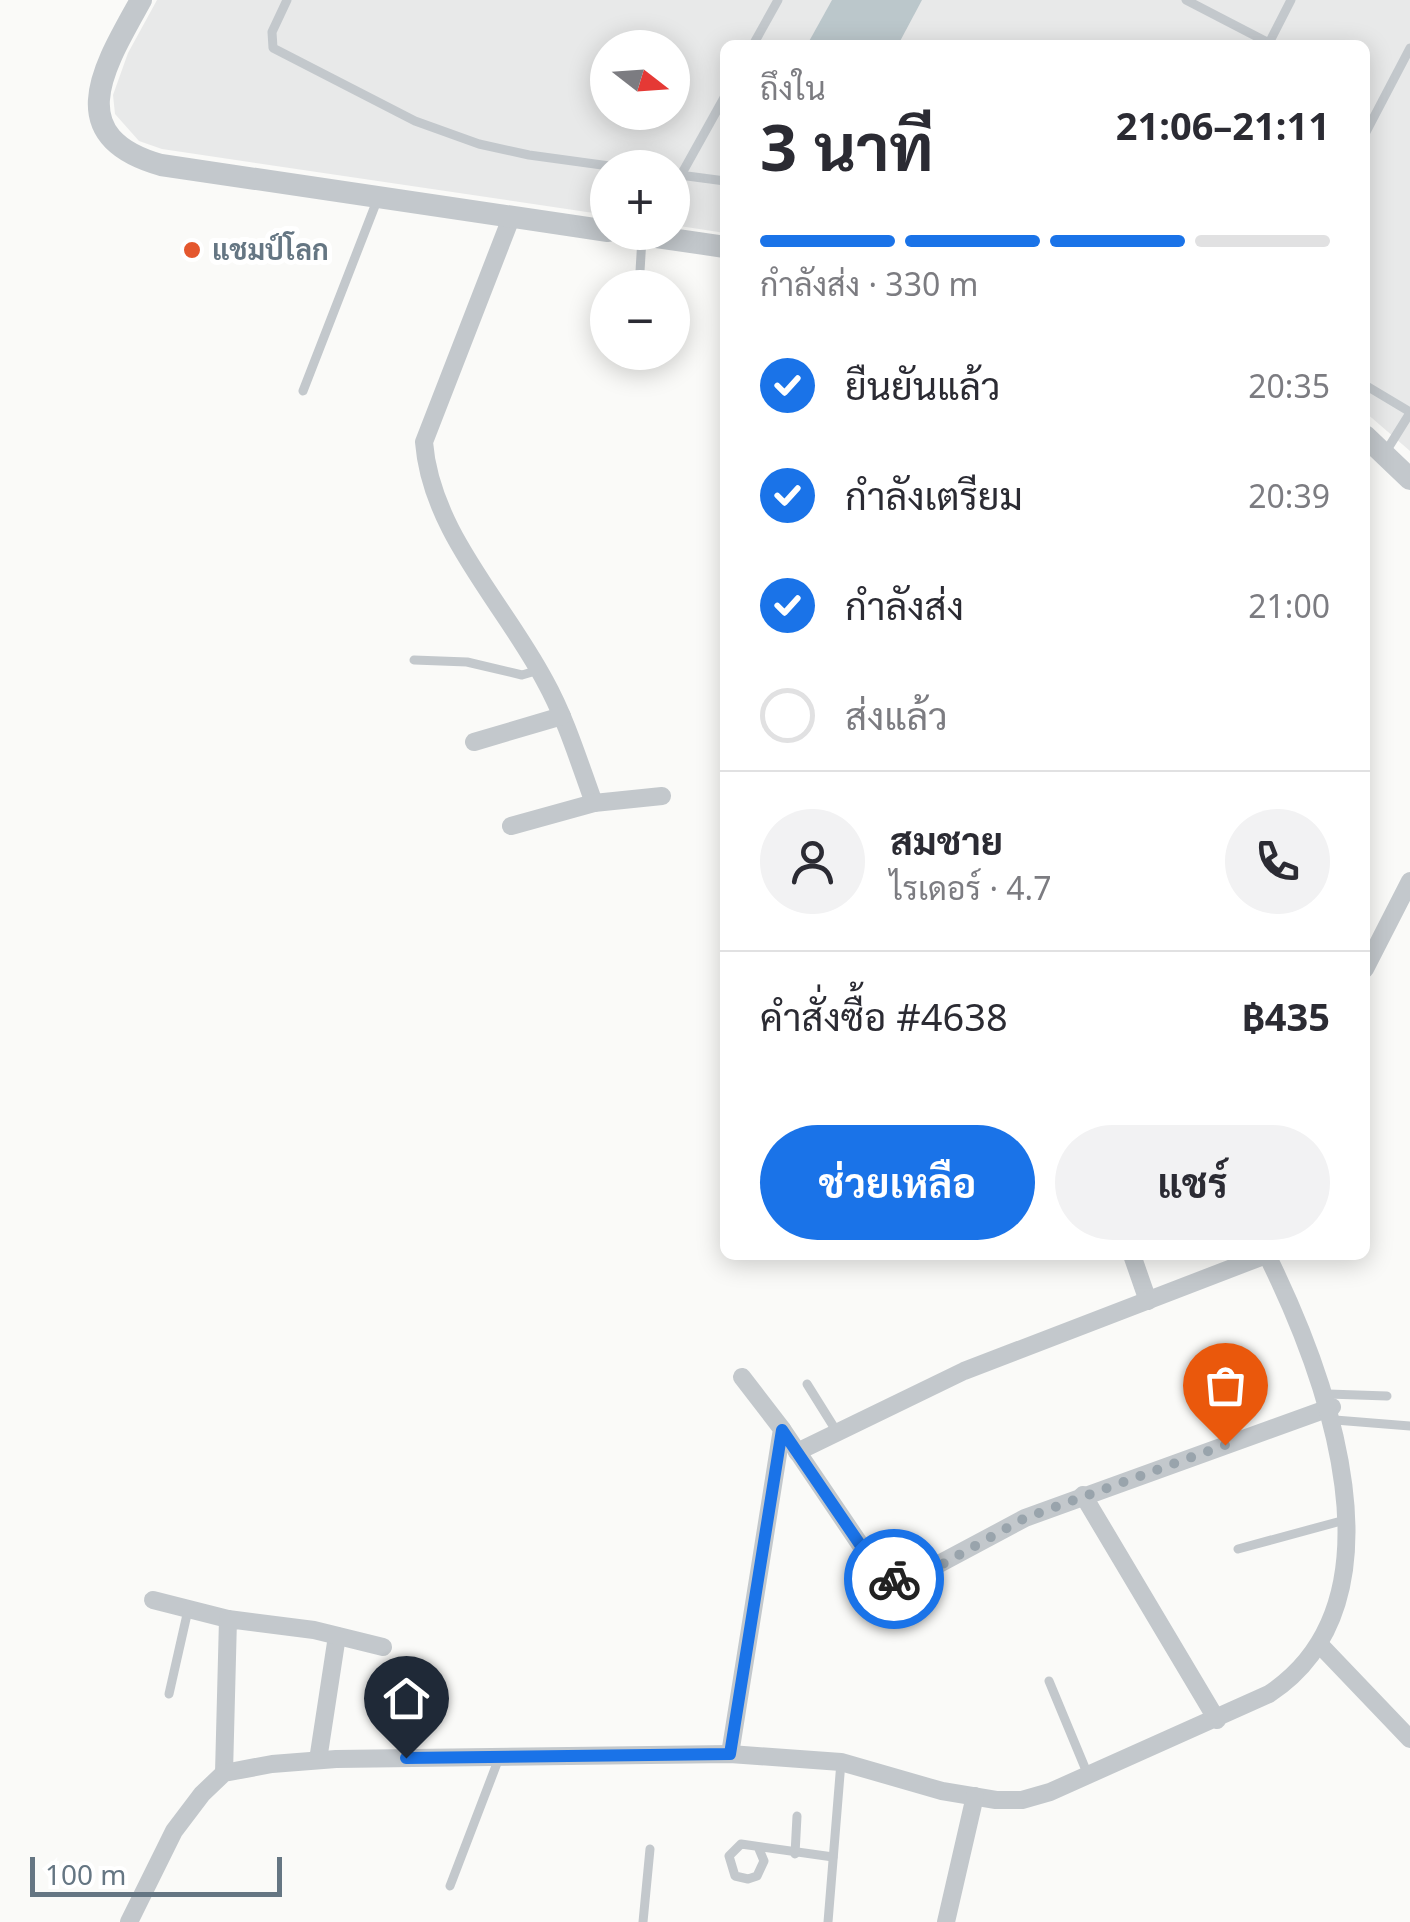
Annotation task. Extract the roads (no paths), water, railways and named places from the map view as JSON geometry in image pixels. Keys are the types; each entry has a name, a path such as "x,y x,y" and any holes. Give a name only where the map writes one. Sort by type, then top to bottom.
{"street":[{"path":"140,0 106,64 97,108 111,141 125,152 161,165 590,229"},
{"path":"511,218 424,442 427,477 441,514 539,670 562,716 594,803"},
{"path":"690,243 720,247"},
{"path":"1370,440 1410,478"},
{"path":"474,742 562,716"},
{"path":"510,826 594,803 662,796"},
{"path":"1370,960 1410,881"},
{"path":"1134,1260 1148,1300"},
{"path":"797,1452 964,1371 1253,1260"},
{"path":"129,1922 184,1814 224,1773 318,1760 730,1754 841,1762 975,1796 1022,1800 1216,1720 1286,1684 1322,1647 1344,1578 1347,1519 1344,1461 1332,1407 1268,1260"},
{"path":"742,1377 874,1565 900,1581 914,1580 1025,1518 1082,1495 1332,1407"},
{"path":"730,1754 782,1430"},
{"path":"1082,1495 1216,1720"},
{"path":"152,1600 228,1619 384,1647"},
{"path":"224,1773 228,1619"},
{"path":"318,1760 337,1636"},
{"path":"1322,1647 1410,1739"},
{"path":"946,1922 975,1796"}],"lane":[{"path":"288,0 272,32 273,48 414,121 528,156 590,164"},
{"path":"756,40 778,0"},
{"path":"1186,0 1261,40"},
{"path":"1270,40 1291,0"},
{"path":"1370,124 1410,48"},
{"path":"690,153 720,104"},
{"path":"690,176 720,179"},
{"path":"303,391 378,198"},
{"path":"1370,388 1410,412 1384,453"},
{"path":"414,660 467,662 522,675 539,670"},
{"path":"807,1384 838,1432"},
{"path":"1332,1407 1387,1396"},
{"path":"1332,1407 1410,1426"},
{"path":"1238,1549 1347,1519"},
{"path":"169,1694 188,1610"},
{"path":"1049,1681 1088,1776"},
{"path":"450,1886 500,1756"},
{"path":"828,1922 841,1762"},
{"path":"795,1854 797,1816"},
{"path":"759,1848 764,1861 757,1876 742,1879 732,1872 728,1856 735,1847 750,1844 832,1857"},
{"path":"643,1922 650,1849"}],"place":[{"name":"แชมป์โลก","path":"192,250"}]}
